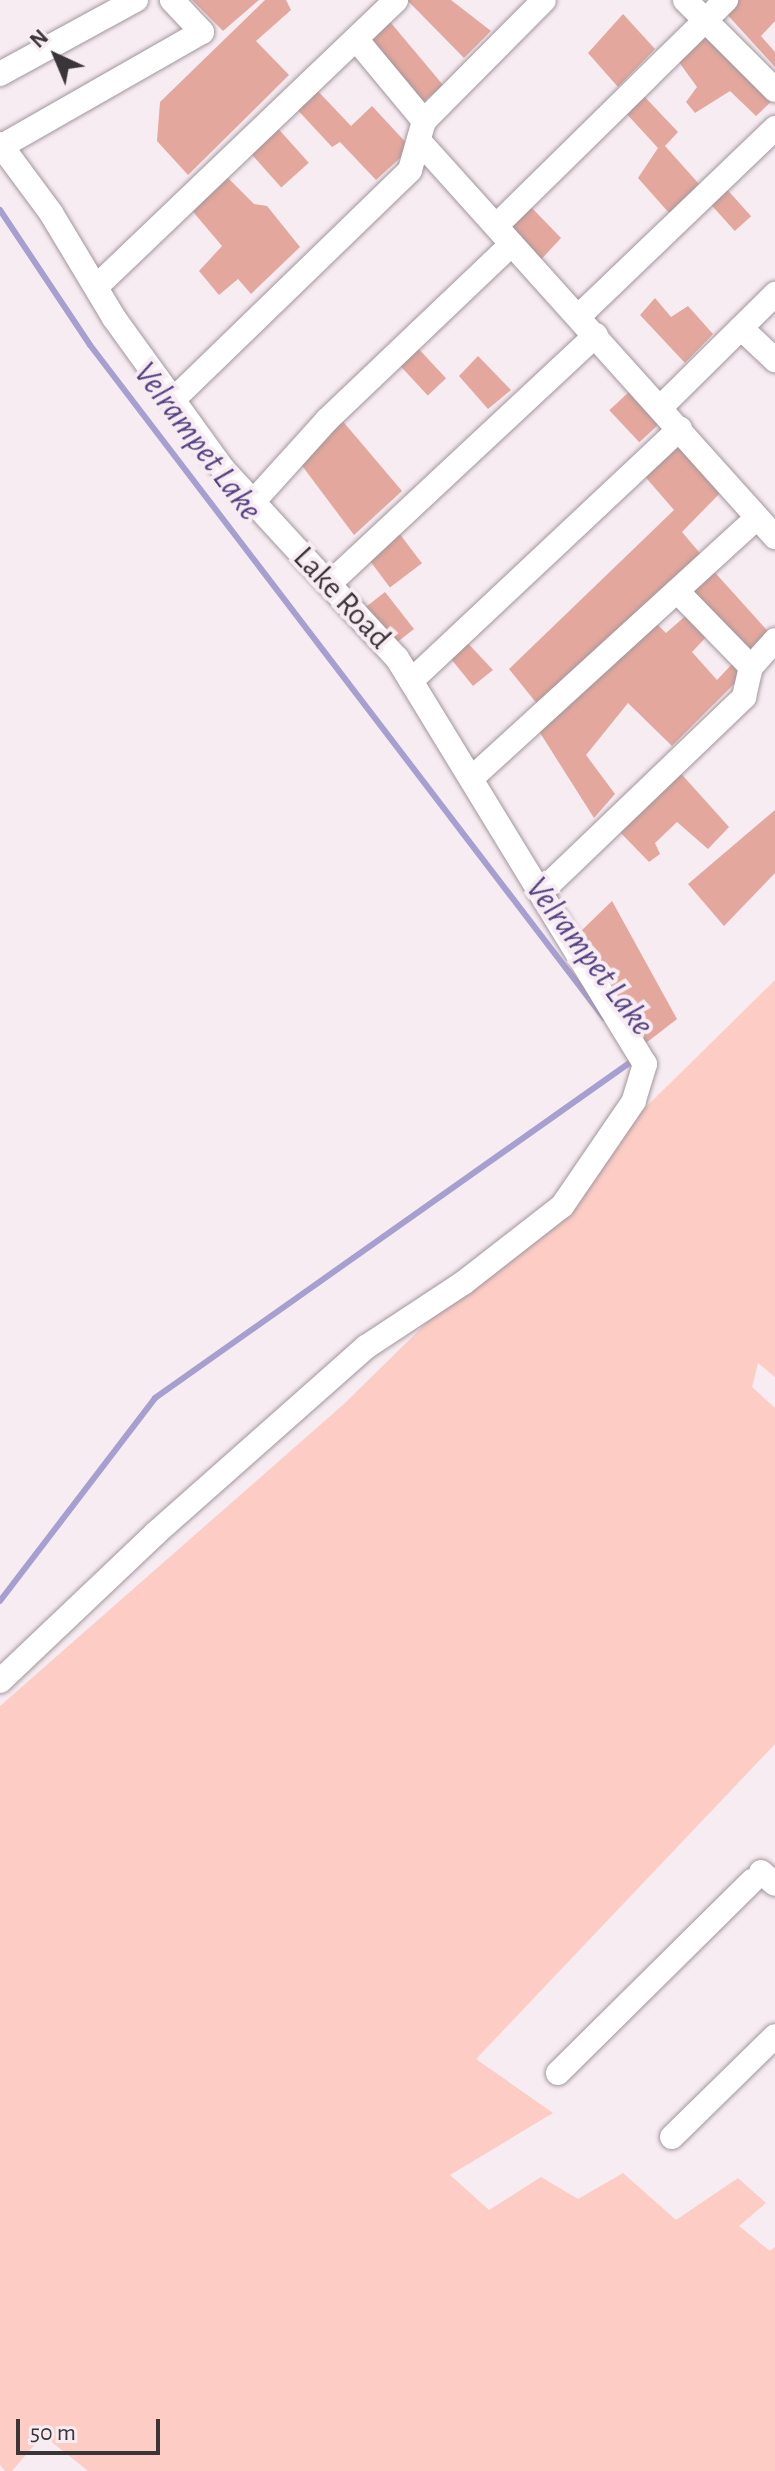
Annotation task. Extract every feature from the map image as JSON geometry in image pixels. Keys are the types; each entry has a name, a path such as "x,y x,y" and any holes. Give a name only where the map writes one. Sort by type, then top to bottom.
{"street":[{"path":"0,74 136,0"},
{"path":"1,145 202,32 172,0"},
{"path":"96,287 396,0"},
{"path":"173,400 410,170 422,132 544,0"},
{"path":"685,0 775,90"},
{"path":"253,502 726,0"},
{"path":"356,39 422,132 505,234 775,537"},
{"path":"578,317 775,128"},
{"name":"Lake Road","path":"0,1681 366,1347 463,1283 562,1206 634,1101 645,1064 543,890 397,658 253,502 173,400 1,145"},
{"path":"661,407 775,294"},
{"path":"741,328 775,360"},
{"path":"329,584 596,335"},
{"path":"411,681 680,428"},
{"path":"473,777 756,519"},
{"path":"677,591 751,667"},
{"path":"543,890 744,697 751,667 775,640"},
{"path":"558,2073 763,1879"},
{"path":"672,2137 775,2036"}],"shaded area":[{"path":"192,0 259,0 223,31"},
{"path":"265,0 286,0 291,10 256,41 289,75 188,175 157,141 160,102"},
{"path":"407,0 451,0 491,31 464,58"},
{"path":"733,0 775,0 775,21 761,36 775,52 775,67 724,11"},
{"path":"623,14 655,49 618,87 588,53"},
{"path":"386,17 443,85 421,104 364,36"},
{"path":"707,31 775,98 756,116 730,91 695,113 686,102 697,87 676,58"},
{"path":"313,86 351,126 372,106 411,148 376,180 340,142 332,147 293,105"},
{"path":"641,93 678,132 665,146 699,184 670,214 638,178 658,148 624,111"},
{"path":"274,124 309,163 281,187 247,149"},
{"path":"224,174 254,204 267,206 300,247 251,294 238,279 219,295 199,271 222,246 189,207"},
{"path":"723,185 751,216 735,231 707,200"},
{"path":"528,204 561,238 536,265 503,225"},
{"path":"655,298 671,317 688,306 713,334 685,363 640,315"},
{"path":"414,344 446,378 428,395 396,361"},
{"path":"478,356 511,390 488,409 459,376"},
{"path":"632,389 662,421 639,442 609,410"},
{"path":"340,418 402,491 354,535 297,459"},
{"path":"680,436 723,490 682,532 704,558 538,705 509,669 674,510 641,472"},
{"path":"399,533 422,563 390,587 367,557"},
{"path":"710,567 769,632 743,656 684,590"},
{"path":"385,592 414,629 390,648 361,610"},
{"path":"690,612 709,634 692,652 717,680 733,663 744,674 672,746 628,703 586,755 615,794 594,818 537,728 653,620 666,633"},
{"path":"463,638 493,670 473,686 447,654"},
{"path":"676,768 729,827 708,849 677,822 655,843 660,854 649,862 616,828"},
{"path":"775,810 775,873 724,926 688,884"},
{"path":"612,901 677,1019 646,1043 579,933"},
{"path":"775,980 775,1377 758,1363 752,1387 775,1408 775,1744 476,2059 553,2113 450,2175 489,2210 541,2177 578,2199 623,2173 676,2220 738,2178 766,2203 739,2226 770,2251 775,2247 775,2471 88,2471 43,2435 12,2471 5,2471 0,2465 0,1706 345,1403"}],"waterway":[{"name":"Velrampet Lake","path":"0,210 90,345 604,1018"},
{"name":"Velrampet Lake","path":"0,1601 155,1398 635,1059"}]}
